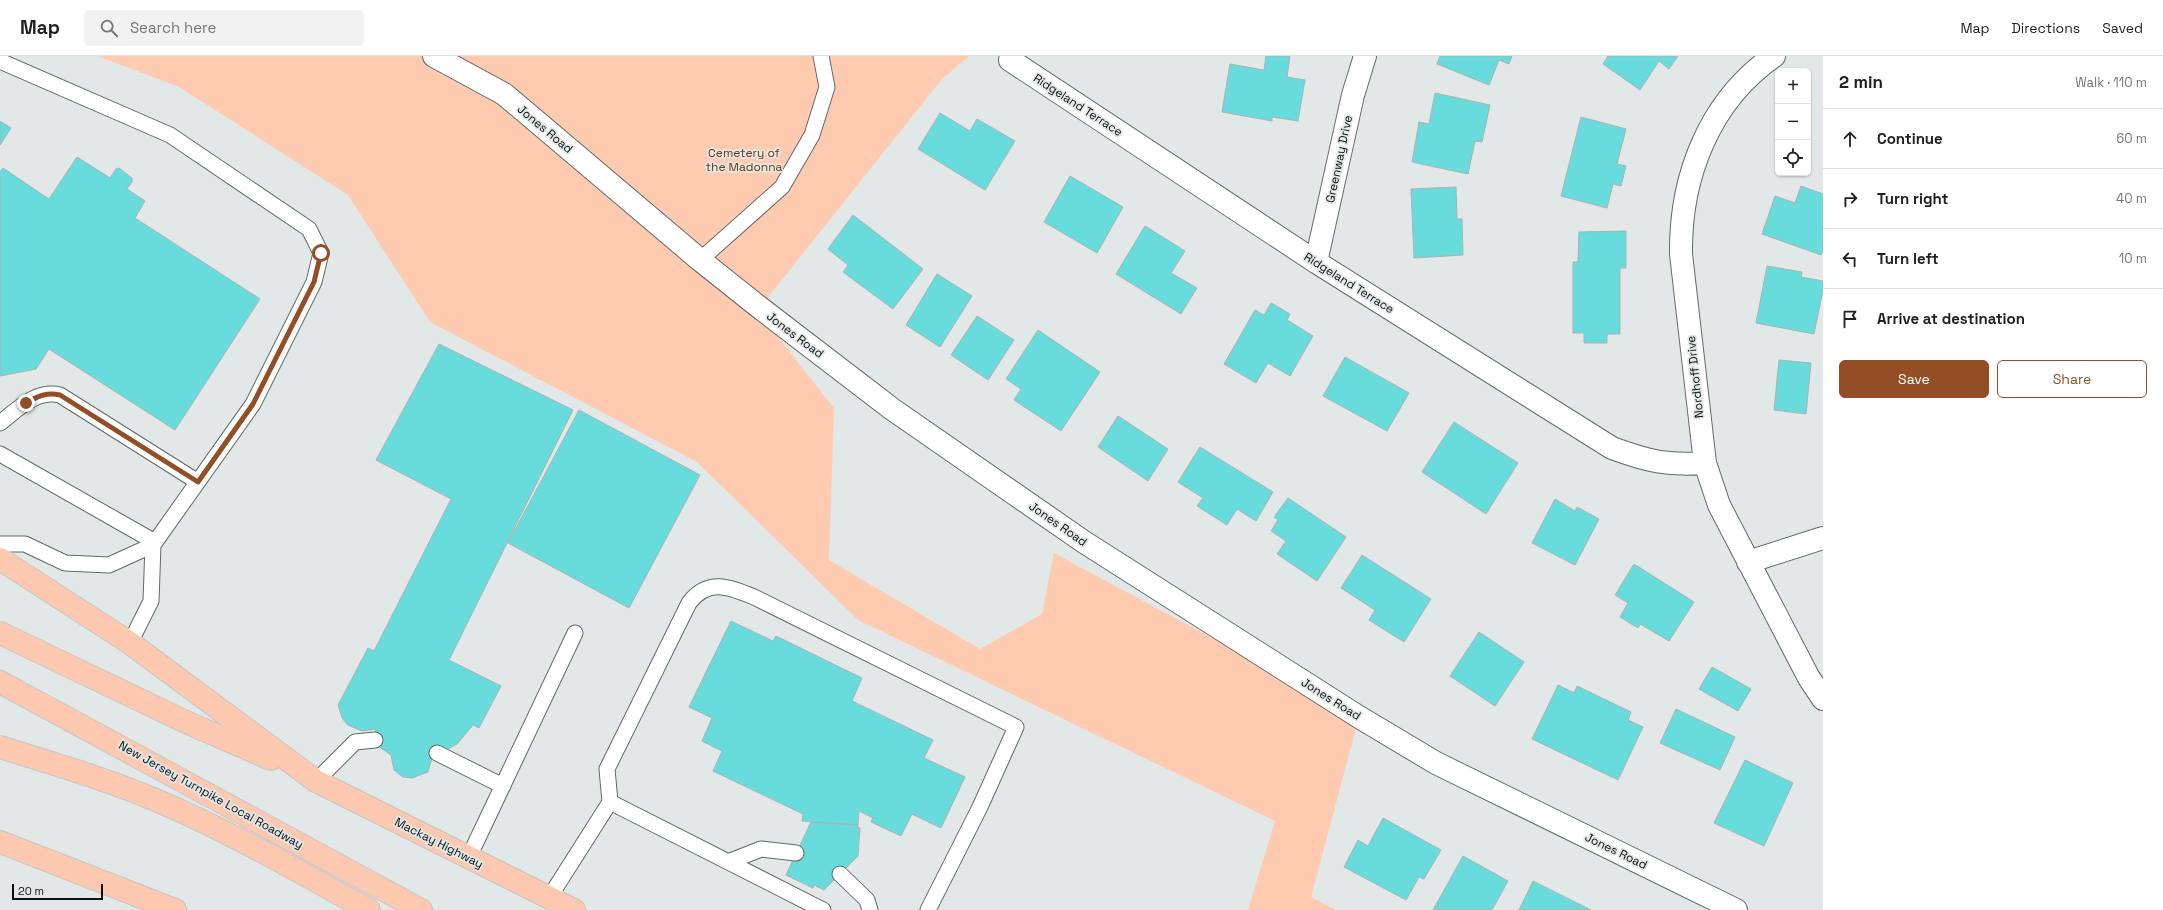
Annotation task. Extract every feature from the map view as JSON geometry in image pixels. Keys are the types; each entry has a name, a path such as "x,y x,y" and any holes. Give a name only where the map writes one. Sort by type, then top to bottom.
{"highway":[{"path":"0,559 130,643 311,777"},
{"path":"0,633 188,723 311,777"},
{"name":"New Jersey Turnpike Local Roadway","path":"0,682 421,910"},
{"path":"0,747 98,779 164,803 220,830 369,910"},
{"name":"Mackay Highway","path":"311,777 468,859 574,910"},
{"path":"0,842 175,910"}],"street":[{"name":"Jones Road","path":"434,56 504,94 700,260 892,408 1078,538 1359,717 1436,763 1736,910"},
{"name":"Greenway Drive","path":"1316,262 1353,95 1365,56"},
{"name":"Nordhoff Drive","path":"1774,56 1763,64 1734,92 1714,120 1696,156 1686,190 1681,232 1681,254 1705,463 1719,505 1809,678 1823,699"},
{"name":"Ridgeland Terrace","path":"1010,60 1316,262 1612,448 1645,460 1679,465 1705,463"},
{"path":"1748,562 1823,538"}],"lane":[{"path":"700,260 782,187 812,134 827,87 821,56"},
{"path":"0,61 170,135 309,229 321,253 314,282 253,404 154,543 109,565 64,563 25,544 0,544"},
{"path":"0,423 39,395 53,393 60,395 198,482"},
{"path":"0,454 154,543"},
{"path":"130,643 151,601 154,543"},
{"path":"549,898 610,802 607,769 689,603 696,594 706,588 717,587 739,591 1016,726 980,807 928,910"},
{"path":"468,859 575,633"},
{"path":"311,777 355,742 375,740"},
{"path":"437,753 503,786"},
{"path":"610,802 823,910"},
{"path":"728,862 761,849 796,853"},
{"path":"840,874 868,900 870,910"}],"green space":[{"name":"Cemetery of the Madonna","path":"97,56 969,56 942,79 757,311 834,408 829,560 980,649 1042,614 1054,553 1359,717 1311,897 1336,910 1248,910 1275,821 858,620 697,462 430,322 348,195 179,87"}],"building":[{"path":"1266,56 1290,56 1287,77 1305,80 1298,121 1272,117 1272,121 1222,112 1230,64 1264,70"},
{"path":"1440,56 1512,56 1509,64 1499,60 1489,85 1437,64"},
{"path":"1608,56 1678,56 1669,69 1659,61 1640,90 1603,64"},
{"path":"1435,93 1490,105 1482,142 1475,141 1468,174 1412,162 1419,122 1429,124"},
{"path":"940,113 970,131 977,119 1015,141 985,190 918,149"},
{"path":"1581,117 1626,129 1617,164 1626,166 1621,186 1613,184 1607,208 1561,196"},
{"path":"0,121 11,128 0,145"},
{"path":"77,157 110,178 116,169 119,168 132,178 132,182 127,189 145,201 135,218 260,299 175,430 49,349 36,369 0,376 0,172 3,168 49,199"},
{"path":"1070,176 1123,207 1097,253 1044,222"},
{"path":"1801,186 1823,194 1823,250 1821,255 1762,234 1775,196 1795,203"},
{"path":"1456,187 1457,219 1462,219 1463,255 1414,258 1411,189"},
{"path":"853,215 923,269 893,309 843,272 848,265 828,249"},
{"path":"1145,226 1185,251 1171,273 1197,288 1181,314 1116,274"},
{"path":"1626,231 1626,268 1620,268 1620,334 1607,334 1607,343 1584,343 1584,333 1573,333 1573,262 1578,262 1579,232"},
{"path":"1767,266 1802,272 1801,277 1823,281 1823,290 1814,334 1756,323"},
{"path":"937,274 972,296 940,347 906,325"},
{"path":"1271,303 1290,314 1287,320 1313,336 1290,376 1268,363 1256,383 1224,364 1255,310 1264,315"},
{"path":"977,316 1014,340 988,380 951,355"},
{"path":"1038,330 1100,372 1061,431 1014,400 1021,389 1006,379"},
{"path":"439,344 573,410 449,660 501,686 479,728 473,725 457,744 432,758 428,772 412,778 403,777 394,770 391,755 378,746 374,734 376,729 362,731 348,725 342,718 338,705 368,648 374,651 451,499 376,460"},
{"path":"1345,357 1409,393 1387,431 1323,396"},
{"path":"1779,360 1811,363 1806,414 1774,410"},
{"path":"579,410 700,475 629,608 508,543"},
{"path":"1118,416 1168,449 1148,481 1098,447"},
{"path":"1454,422 1518,463 1486,514 1422,472"},
{"path":"1200,447 1273,492 1256,521 1237,509 1227,525 1197,506 1203,498 1178,482"},
{"path":"1288,498 1346,537 1317,581 1277,554 1286,541 1271,531 1278,520 1274,517"},
{"path":"1555,499 1575,511 1577,507 1599,519 1575,565 1532,543"},
{"path":"1362,555 1431,599 1404,642 1369,620 1375,610 1341,588"},
{"path":"1634,564 1694,602 1669,641 1640,624 1638,628 1620,617 1628,603 1615,595"},
{"path":"731,621 773,641 776,636 862,678 852,701 933,740 924,758 965,777 941,828 912,814 901,836 871,822 873,818 859,811 858,825 802,821 803,814 713,771 722,751 702,741 712,718 689,707"},
{"path":"1479,632 1524,662 1495,706 1450,676"},
{"path":"1712,667 1751,689 1738,711 1699,689"},
{"path":"1558,685 1574,693 1577,686 1631,712 1628,720 1643,727 1618,780 1532,739"},
{"path":"1676,709 1735,737 1720,770 1660,743"},
{"path":"1745,760 1793,783 1764,846 1714,823"},
{"path":"1383,818 1441,850 1424,879 1419,877 1406,900 1344,867 1358,840 1368,846"},
{"path":"811,822 858,825 858,828 860,828 858,856 824,890 814,885 813,888 786,875"},
{"path":"1463,856 1508,881 1492,910 1433,910"},
{"path":"1533,881 1591,910 1519,910"}],"route":[{"path":"26,403 39,395 53,393 60,395 198,482 253,404 314,282 321,253"}]}
